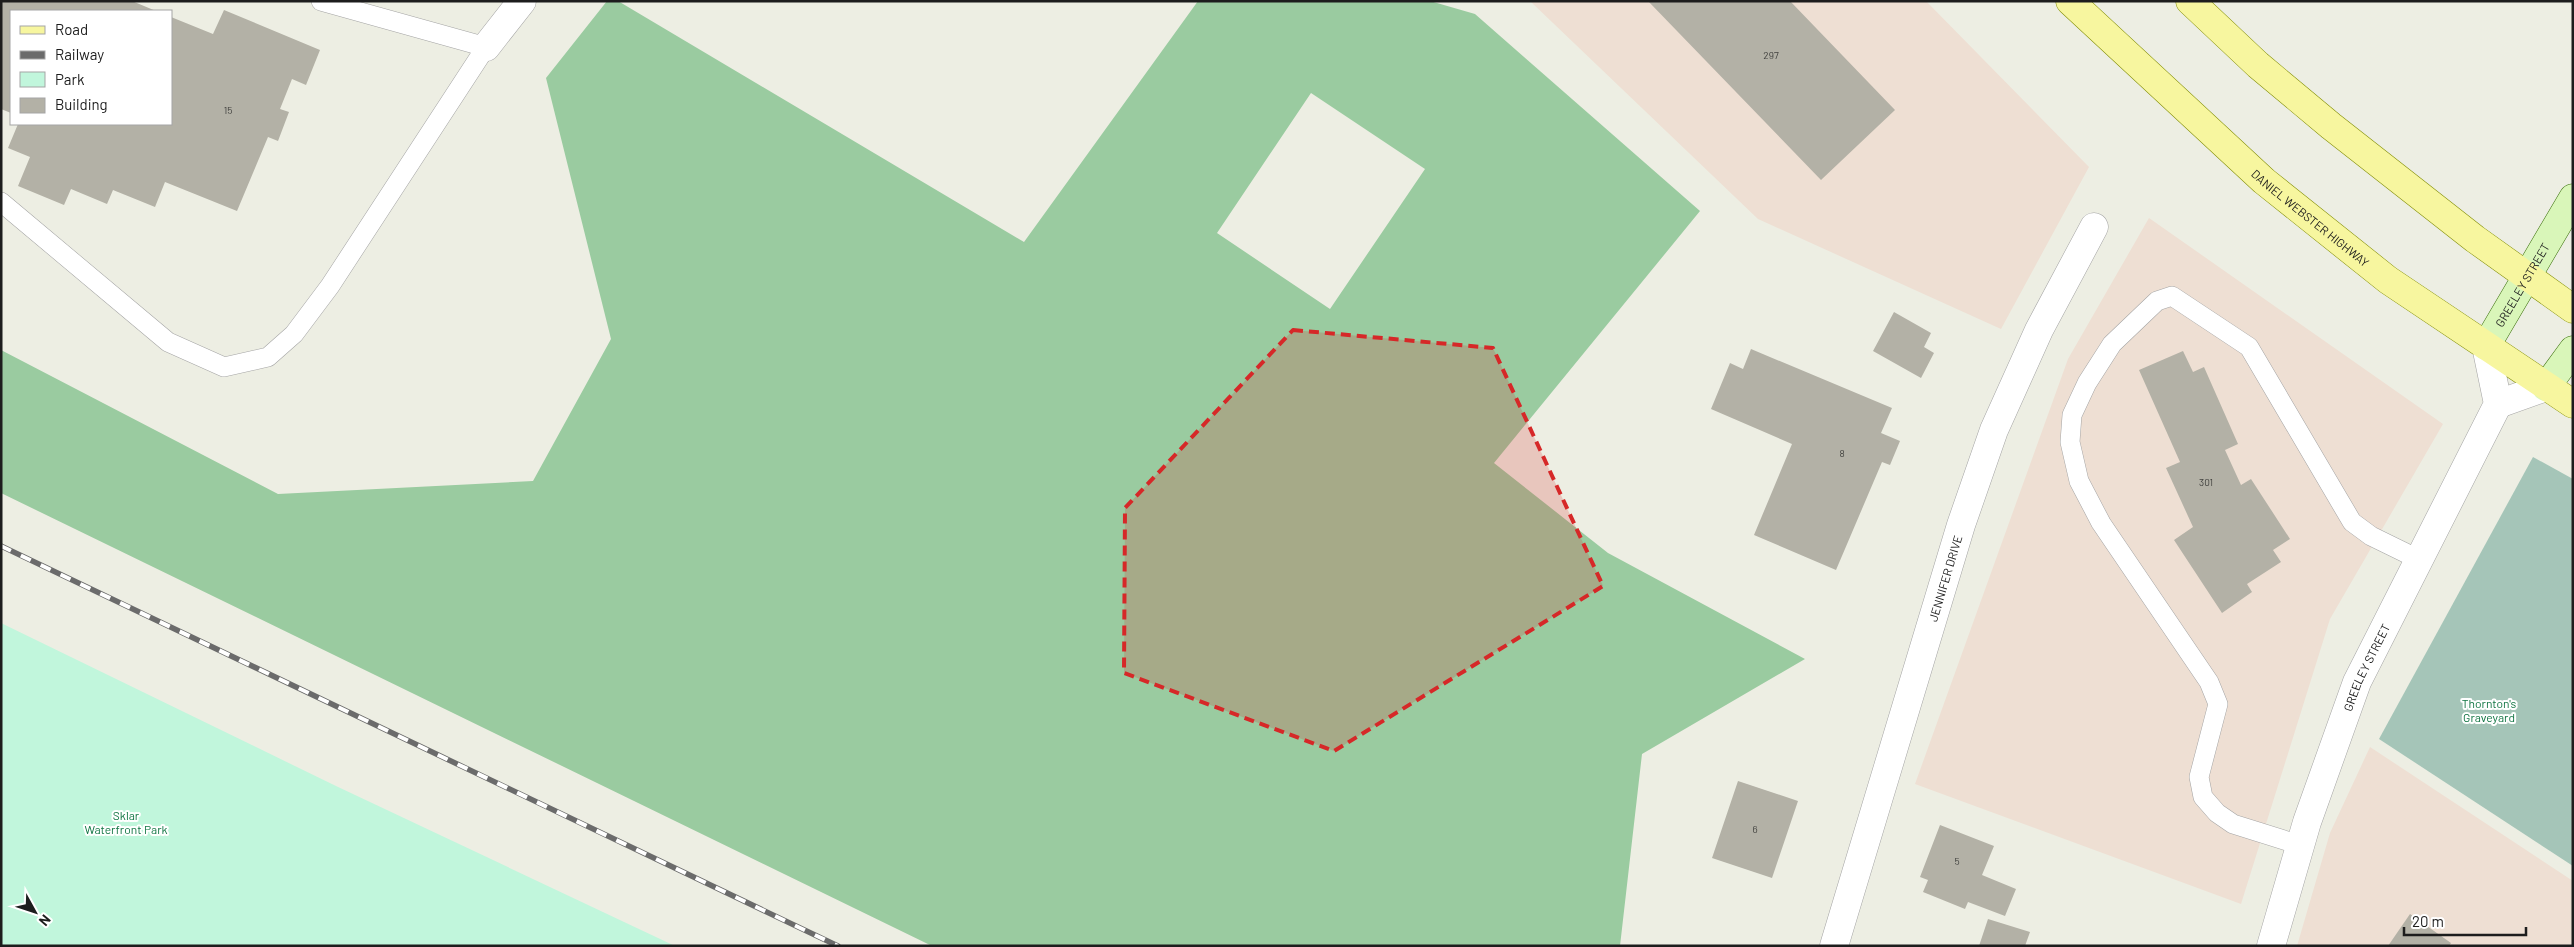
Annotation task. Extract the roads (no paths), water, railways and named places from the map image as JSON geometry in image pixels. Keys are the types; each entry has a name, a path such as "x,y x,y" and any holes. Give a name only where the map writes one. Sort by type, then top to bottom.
{"main road":[{"name":"DANIEL WEBSTER HIGHWAY","path":"2070,1 2264,181 2388,280 2573,404"},
{"path":"2190,1 2258,65 2331,126 2474,239 2573,309"},
{"name":"GREELEY STREET","path":"2486,346 2573,198"},
{"path":"2546,387 2573,350"}],"street":[{"path":"486,47 522,1"},
{"name":"JENNIFER DRIVE","path":"1834,946 1961,525 1994,430 2039,330 2094,227"},
{"path":"2486,346 2498,404 2546,387"},
{"name":"GREELEY STREET","path":"2272,946 2300,845 2357,682 2498,404"}],"lane":[{"path":"1,202 168,342 224,366 268,357 294,334 330,286 486,47 321,1"},
{"path":"2300,845 2233,824 2217,813 2203,796 2199,777 2218,704 2208,682 2100,523 2079,481 2070,442 2072,414 2087,383 2112,344 2157,300 2172,296 2249,347 2352,522 2371,536 2418,559"}],"railway":[{"path":"1,546 838,946"}],"park label":[{"name":"Thornton's Graveyard","path":"2489,710"},
{"name":"Sklar Waterfront Park","path":"126,822"}]}
